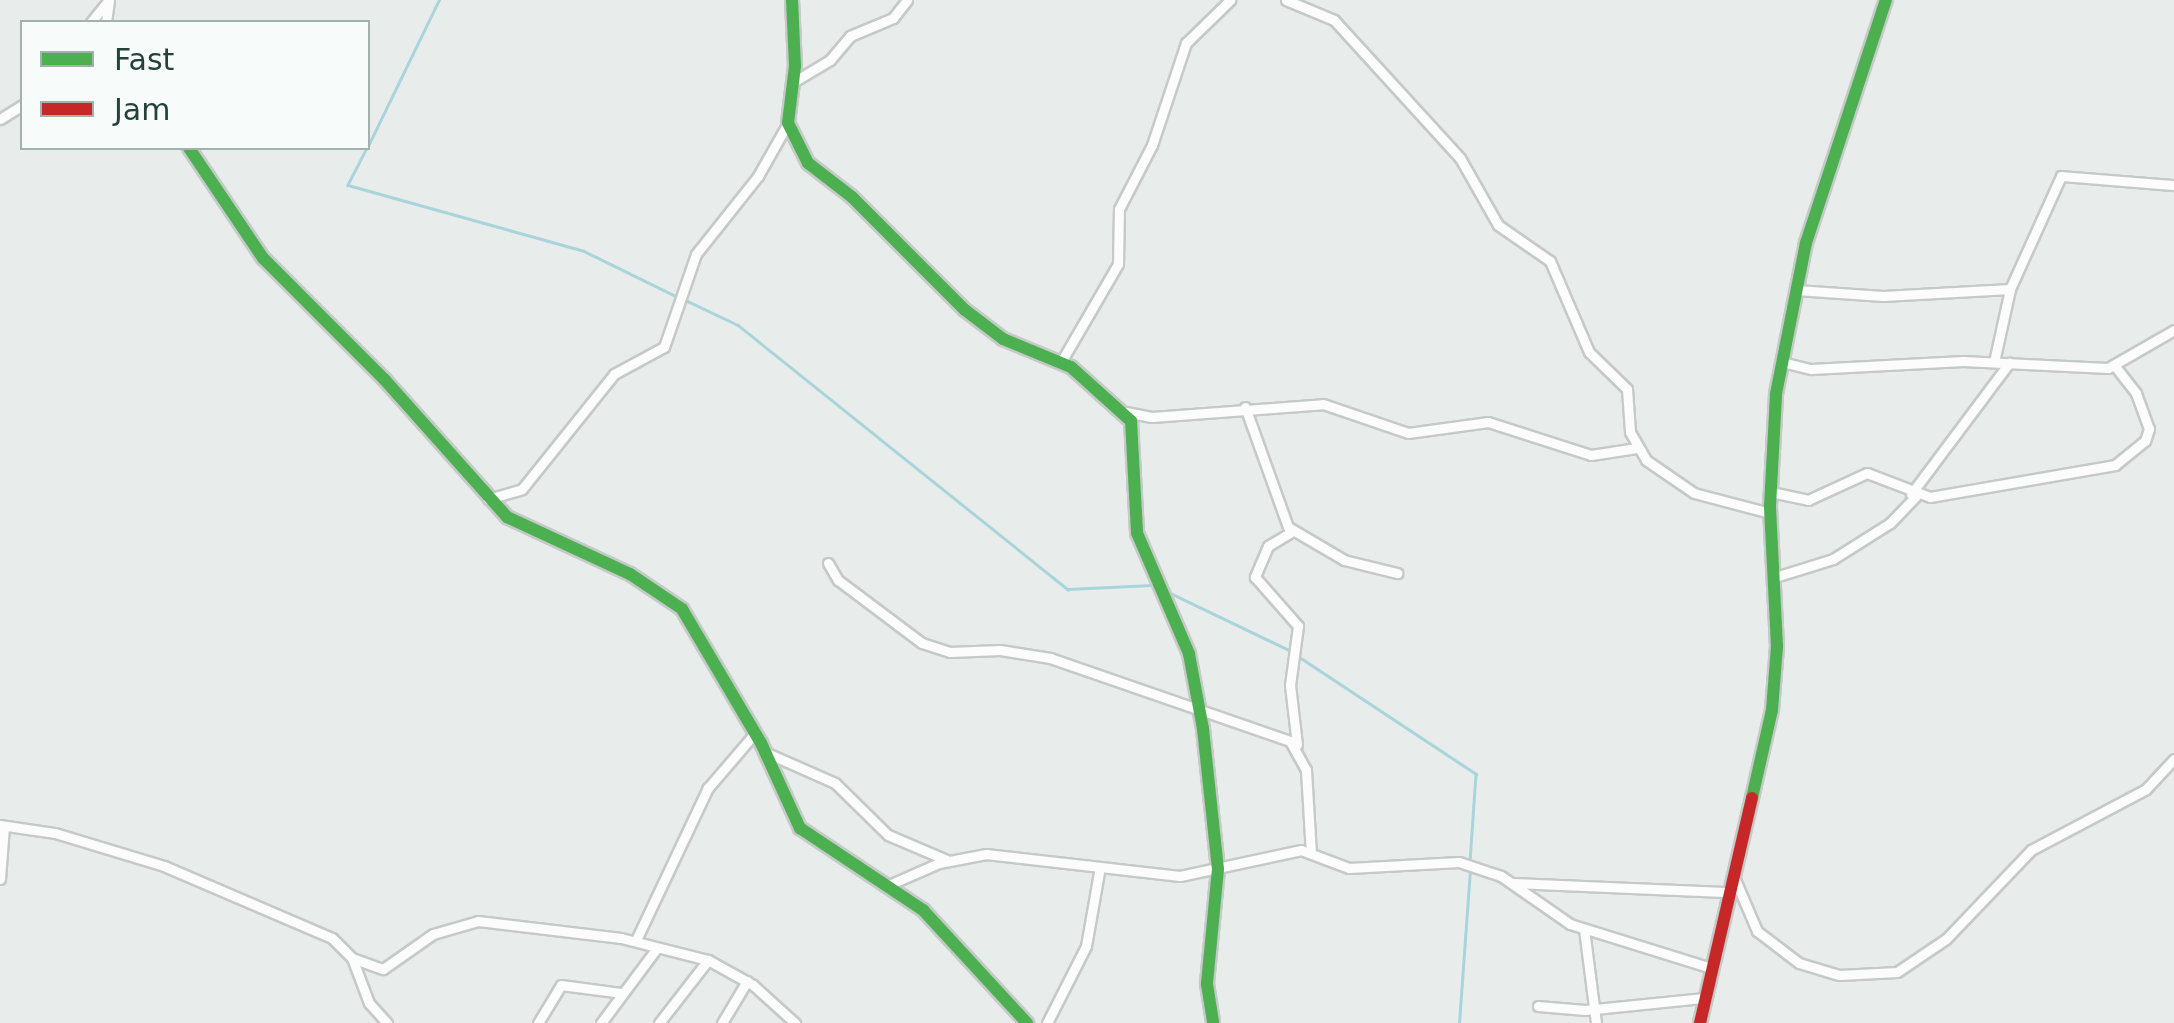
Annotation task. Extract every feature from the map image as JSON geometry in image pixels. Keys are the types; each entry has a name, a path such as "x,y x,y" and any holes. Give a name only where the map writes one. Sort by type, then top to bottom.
{"street":[{"path":"93,20 109,0"},
{"path":"488,500 522,489 614,374 664,347 696,254 758,176 788,123 794,81 792,0"},
{"path":"794,81 830,60 850,36 893,18 907,0"},
{"path":"1060,362 1114,274 1120,208 1152,145 1186,43 1230,0"},
{"path":"1286,0 1334,20 1460,158 1498,225 1550,260 1589,352 1627,389 1636,448 1677,485 1770,514"},
{"path":"1700,1023 1726,892 1772,710 1777,646 1770,514 1782,362 1796,290 1886,0"},
{"path":"788,123 808,162 852,197 938,286 1003,339 1060,362 1126,412 1152,417 1245,407 1330,405 1426,435 1488,422 1600,456 1636,448"},
{"path":"190,150 263,258 384,380 506,517 667,594 766,753 800,828 890,884 980,966 1027,1023"},
{"path":"1994,362 2010,289 2062,175 2174,185"},
{"path":"1796,290 1883,296 2010,289"},
{"path":"1782,362 1861,369 1994,362 2116,367 2174,330"},
{"path":"1772,578 1800,574 1845,552 1890,523 2009,363"},
{"path":"1771,492 1808,500 1867,473 1913,495 2052,480 2125,460 2145,440 2148,421 2116,367"},
{"path":"1245,407 1282,516 1293,531 1344,560 1397,573"},
{"path":"1126,412 1136,533 1190,654 1201,711 1218,870 1208,984 1213,1023"},
{"path":"1293,531 1268,546 1255,577 1298,626 1290,685 1297,746 1306,772 1311,852"},
{"path":"828,563 838,580 922,643 950,652 1000,650 1050,658 1180,698 1201,711 1239,720 1297,746"},
{"path":"636,940 704,796 754,732"},
{"path":"766,753 834,782 896,840 949,861"},
{"path":"1732,870 1749,918 1784,953 1840,975 1897,972 1946,939 2037,846 2133,797 2174,759"},
{"path":"0,879 2,825 55,833 192,876 332,938 352,958 369,1004 386,1023"},
{"path":"890,884 949,861 994,854 1180,876 1282,852 1311,852 1350,868 1470,864 1512,883 1540,908 1584,929 1711,968"},
{"path":"1047,1023 1086,946 1100,868"},
{"path":"1512,883 1726,892"},
{"path":"352,958 383,969 433,934 493,920 636,940 708,960 747,981 795,1023"},
{"path":"1584,929 1596,1023"},
{"path":"601,1023 656,948"},
{"path":"659,1023 708,960"},
{"path":"722,1023 747,981"},
{"path":"538,1023 561,985 622,993"},
{"path":"1538,1006 1594,1009 1704,998"}],"waterway":[{"path":"370,142 439,0"},
{"path":"366,150 348,185 584,251 676,296"},
{"path":"683,299 738,325 1068,589 1152,585"},
{"path":"1168,592 1291,651"},
{"path":"1298,656 1476,774 1470,862"},
{"path":"1459,1023 1470,870"}],"traffic: fast":[{"path":"792,0 795,66 788,123 808,163 852,197 965,310 1003,339 1071,367 1131,421 1137,533 1189,654 1203,729 1218,869 1207,984 1213,1023"},
{"path":"1752,798 1772,710 1777,646 1770,506 1776,394 1806,243 1886,0"},
{"path":"190,150 263,258 384,379 507,517 630,574 682,609 761,743 800,828 923,910 1027,1023"}],"traffic: jam":[{"path":"1700,1023 1752,798"}]}
